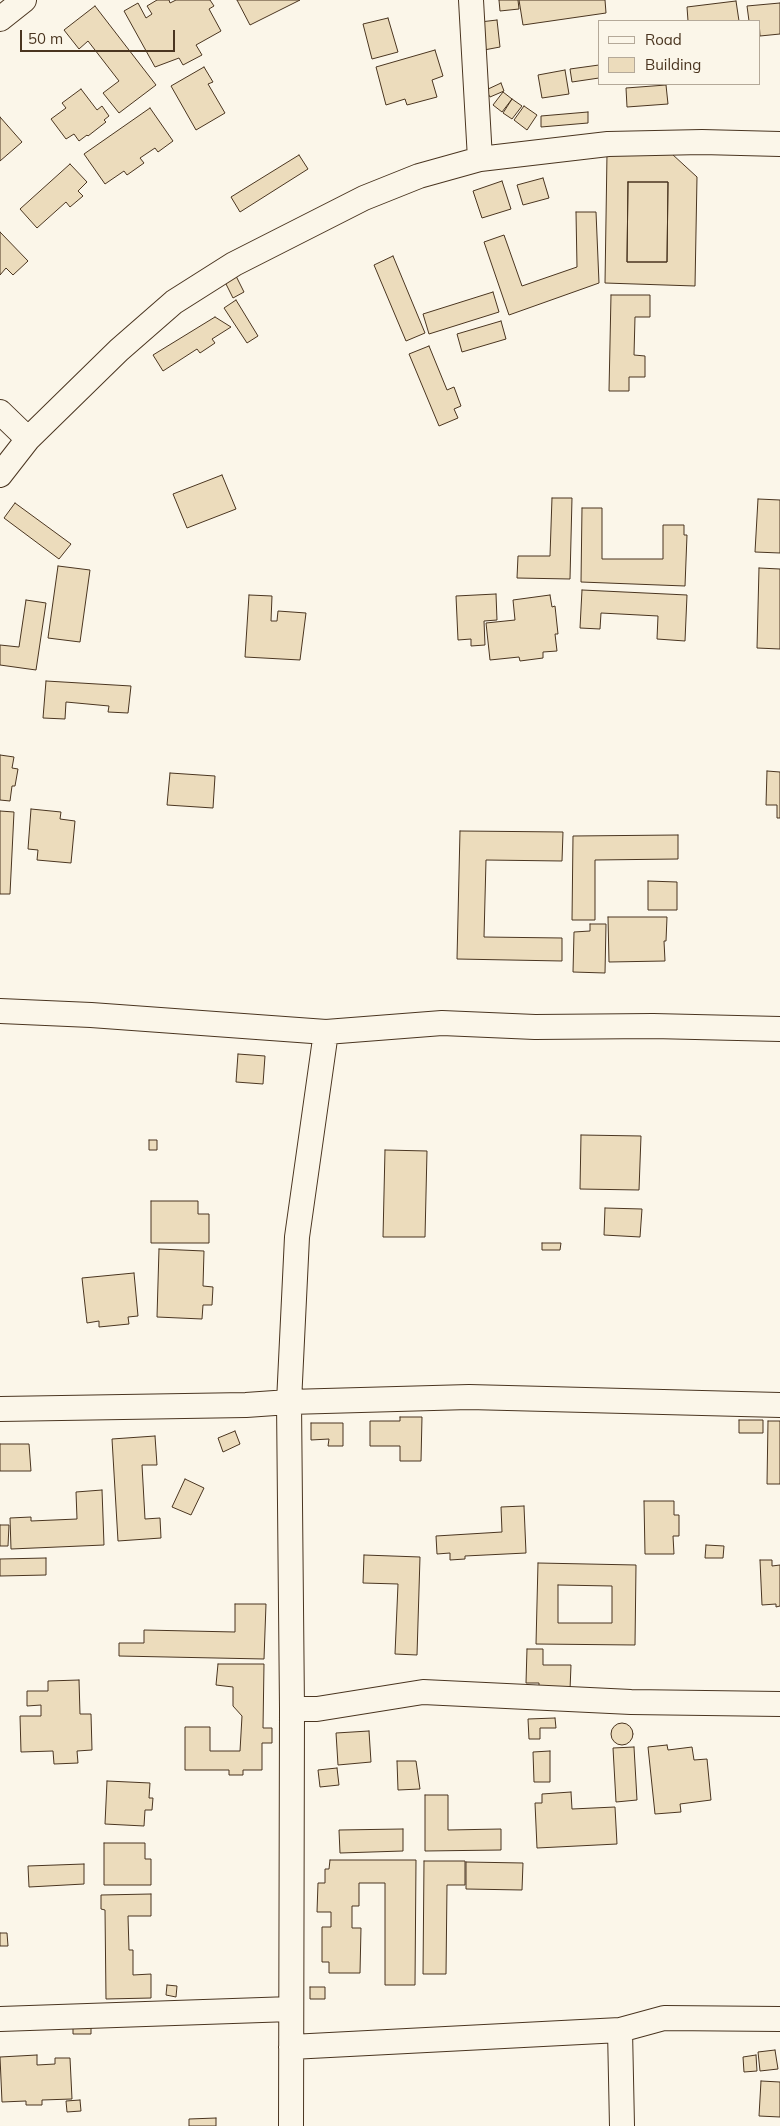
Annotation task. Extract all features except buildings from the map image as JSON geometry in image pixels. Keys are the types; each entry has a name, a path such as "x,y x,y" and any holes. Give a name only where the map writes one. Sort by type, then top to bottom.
{"street":[{"path":"0,19 24,0"},
{"path":"471,0 480,159"},
{"path":"0,475 28,439 119,350 174,302 234,264 364,198 419,176 480,159 608,144 702,142 780,144"},
{"path":"0,412 28,439"},
{"path":"0,1011 91,1015 326,1032 442,1023 535,1027 653,1026 780,1029"},
{"path":"291,2126 292,1709 289,1402 297,1237 326,1032"},
{"path":"0,1410 246,1405 469,1397 780,1405"},
{"path":"292,1709 317,1709 423,1692 631,1702 780,1704"},
{"path":"0,2019 291,2009"},
{"path":"291,2047 620,2030 664,2018 780,2019"},
{"path":"620,2030 622,2126"}]}
